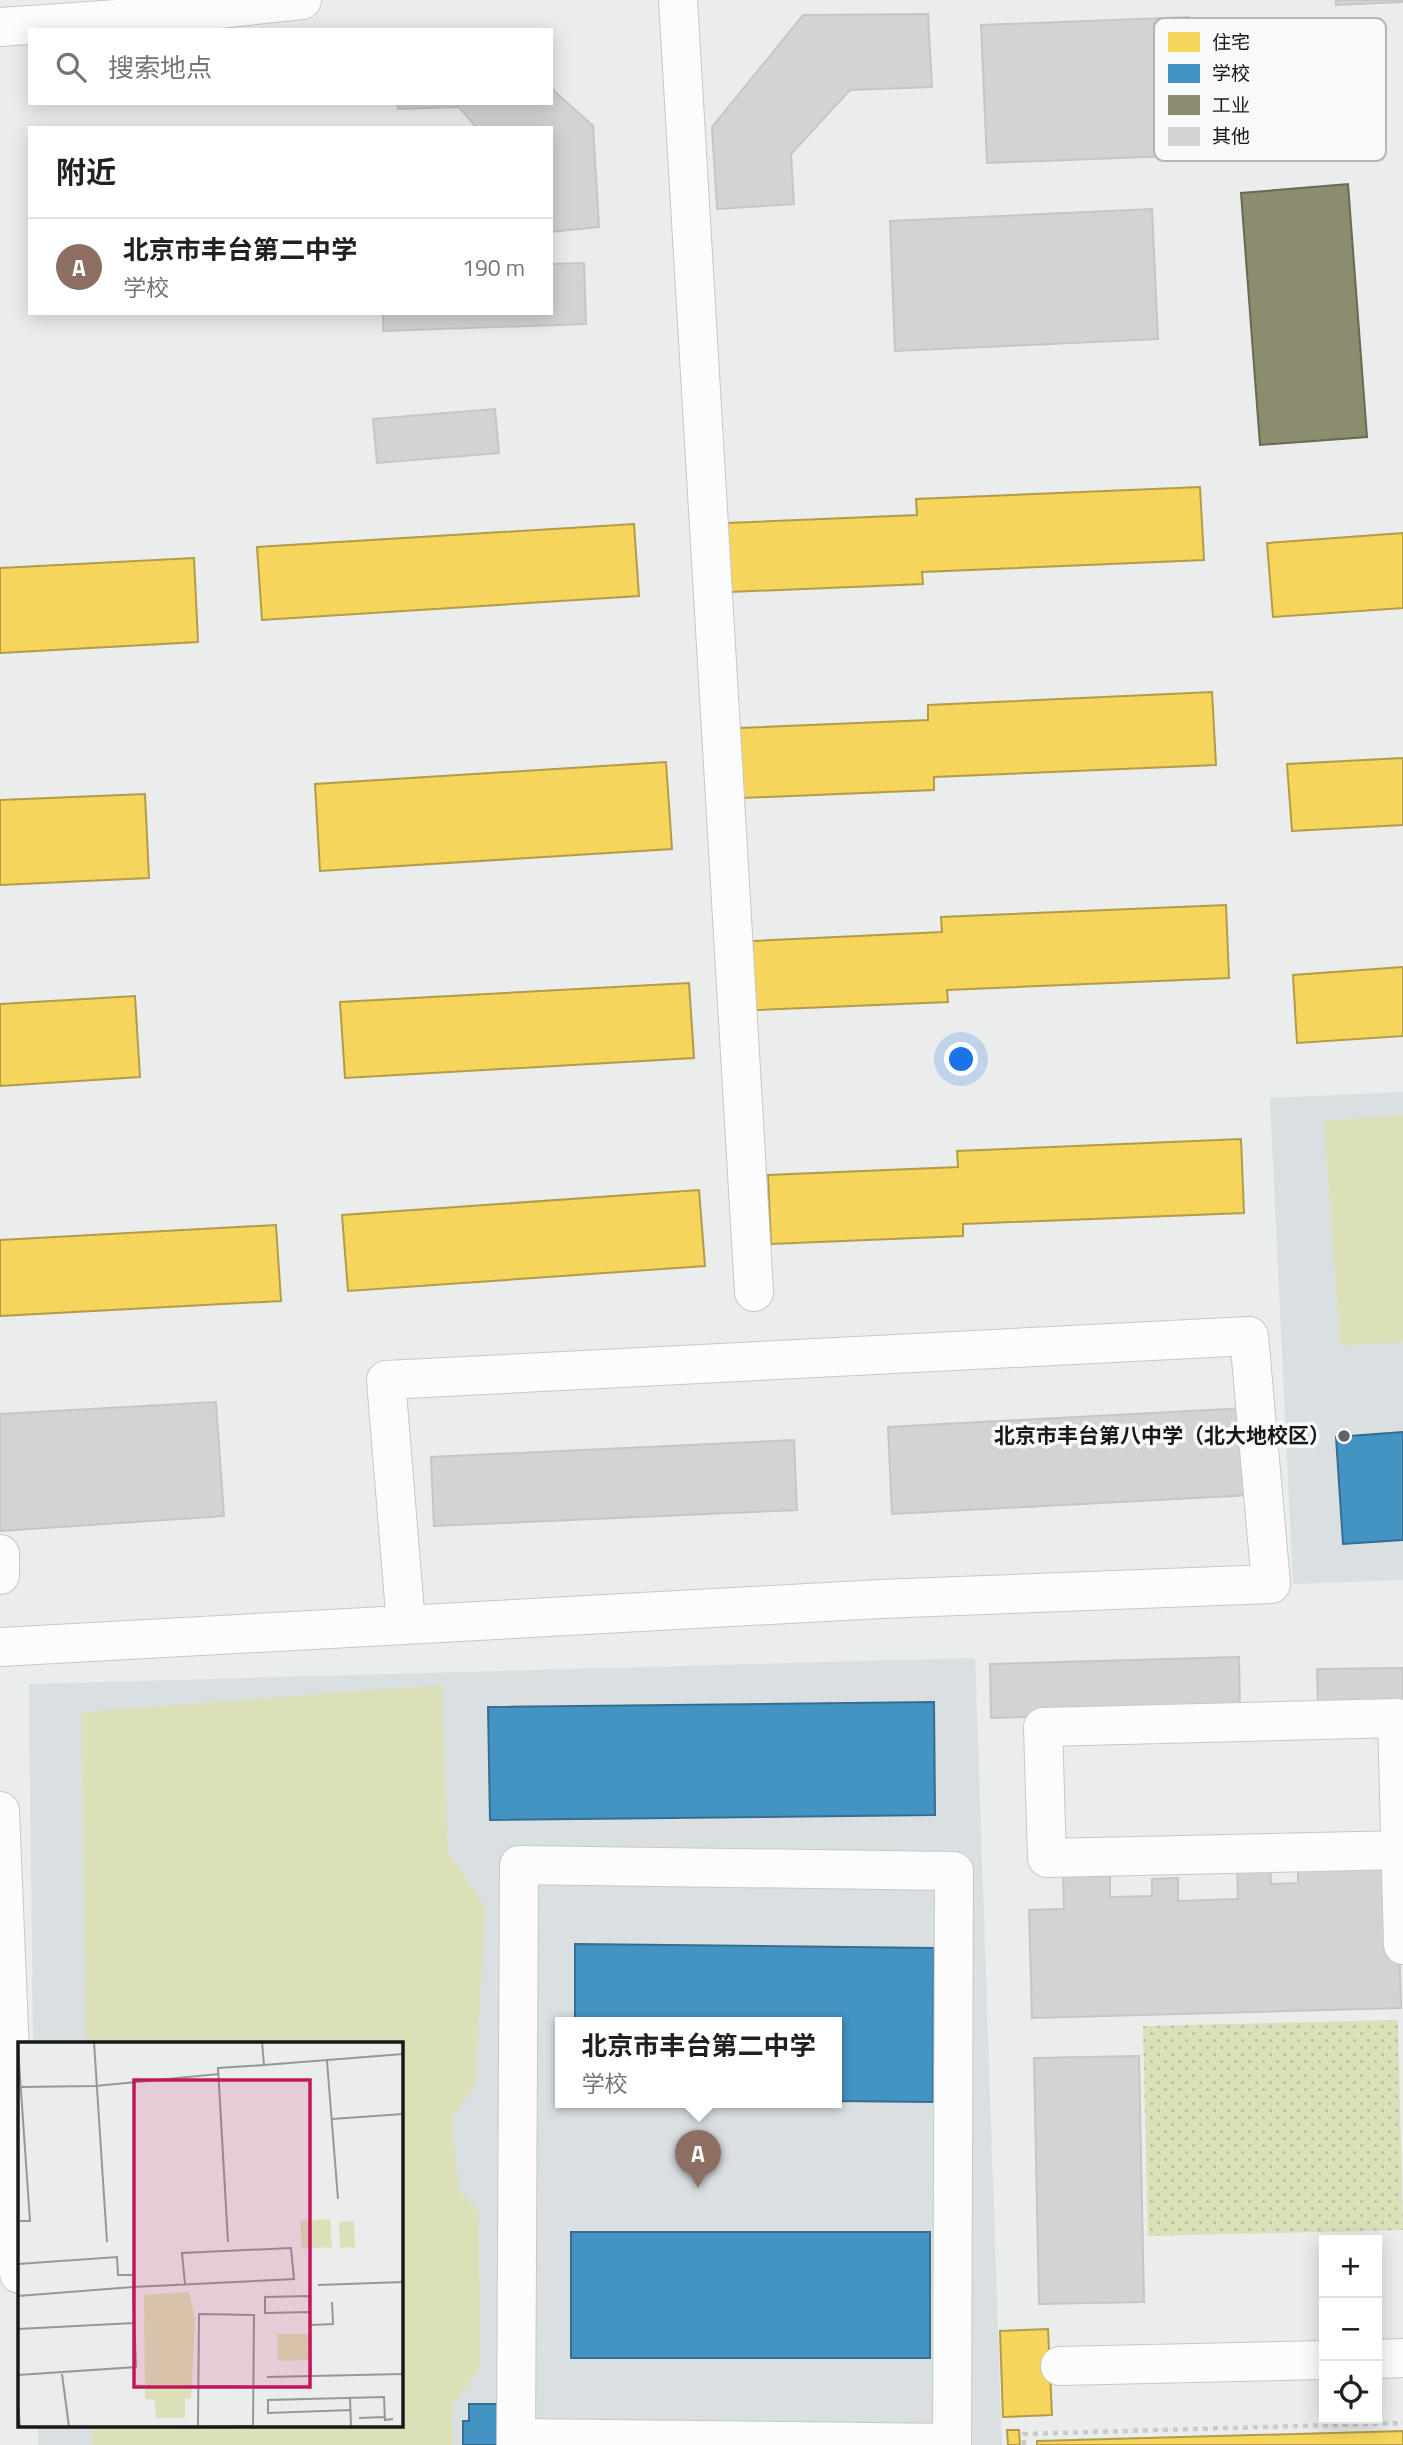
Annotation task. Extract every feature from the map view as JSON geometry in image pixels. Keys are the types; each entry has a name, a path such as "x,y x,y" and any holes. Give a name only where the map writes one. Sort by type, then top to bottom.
{"street":[{"path":"0,27 302,0"},
{"path":"678,0 754,1292"},
{"path":"0,1647 406,1625 894,1598 1271,1584 1249,1336 386,1380 406,1625"},
{"path":"0,1554 0,1575"},
{"path":"1401,1850 1047,1858 1043,1727 1397,1718 1401,1850 1403,1945"},
{"path":"0,1811 2,1938 18,2254"},
{"path":"519,1865 954,1871 953,2444 516,2442 519,1865"},
{"path":"0,2284 18,2283"},
{"path":"1382,2359 1403,2358"},
{"path":"1060,2366 1319,2360"}],"path":[{"path":"1024,2445 1024,2434 1403,2423"}],"shaded area":[{"name":"北京市丰台第八中学（北大地校区）","path":"1403,1092 1403,1580 1293,1584 1270,1098"},
{"path":"975,1658 1002,2445 38,2445 38,2428 402,2428 402,2042 33,2042 29,1684"}],"green space":[{"path":"1403,1115 1403,1342 1340,1346 1324,1121"},
{"path":"442,1685 448,1852 485,1906 476,2085 452,2118 459,2192 479,2209 480,2368 452,2406 453,2445 92,2445 92,2428 402,2428 402,2042 86,2042 81,1712"},
{"path":"1398,2020 1403,2230 1148,2236 1143,2026"}],"building: 住宅":[{"path":"1200,487 1204,560 922,572 923,584 730,592 727,523 917,515 916,499"},
{"path":"634,524 639,596 262,620 257,547"},
{"path":"1403,533 1403,608 1273,617 1267,543"},
{"path":"194,558 198,642 0,653 0,568"},
{"path":"1212,692 1216,765 934,777 934,790 742,798 739,728 928,720 928,705"},
{"path":"1403,758 1403,825 1292,831 1287,764"},
{"path":"666,762 672,849 320,871 315,784"},
{"path":"145,794 149,878 0,885 0,800"},
{"path":"1226,905 1229,978 947,990 948,1002 755,1010 752,941 942,932 941,917"},
{"path":"1403,967 1403,1036 1297,1043 1293,975"},
{"path":"689,983 694,1058 345,1078 340,1002"},
{"path":"135,996 140,1077 0,1086 0,1004"},
{"path":"1241,1139 1244,1213 963,1224 963,1236 771,1244 768,1175 958,1167 957,1151"},
{"path":"699,1190 705,1266 348,1291 342,1215"},
{"path":"276,1225 281,1301 0,1316 0,1240"},
{"path":"1048,2329 1052,2415 1003,2417 1000,2331"},
{"path":"1007,2430 1019,2430 1020,2445 1008,2445"},
{"path":"1403,2431 1403,2445 1037,2445 1037,2441"}],"building: 学校":[{"path":"1403,1432 1403,1540 1343,1544 1336,1437"},
{"path":"934,1702 935,1815 490,1820 488,1707"},
{"path":"575,1944 934,1948 933,2102 842,2101 842,2017 575,2017"},
{"path":"571,2232 930,2232 930,2358 571,2358"},
{"path":"469,2404 499,2404 498,2445 463,2445 463,2421 469,2421"}],"building: 工业":[{"path":"1348,184 1367,437 1260,445 1241,193"}],"building: 其他":[{"path":"1336,0 1403,0 1403,2 1336,5"},
{"path":"928,14 932,87 850,90 791,154 794,204 717,209 712,127 803,15"},
{"path":"1154,18 1154,157 987,163 981,25"},
{"path":"553,90 593,126 599,227 553,232 553,126 475,126 459,107 398,109 397,105 553,105"},
{"path":"1152,209 1158,339 895,351 890,221"},
{"path":"584,263 586,324 383,331 383,315 553,315 553,264"},
{"path":"495,409 499,453 377,463 373,419"},
{"path":"216,1402 224,1516 0,1531 0,1414"},
{"path":"1246,1408 1251,1495 892,1514 888,1427"},
{"path":"794,1440 797,1510 434,1526 431,1457"},
{"path":"1239,1657 1240,1710 991,1718 990,1664"},
{"path":"1403,1668 1403,1707 1318,1709 1317,1669"},
{"path":"1270,1858 1271,1884 1298,1883 1298,1870 1397,1862 1401,2008 1032,2018 1029,1910 1064,1909 1063,1869 1110,1867 1110,1897 1152,1896 1152,1879 1178,1878 1178,1901 1238,1899 1237,1859"},
{"path":"1139,2056 1144,2302 1039,2304 1034,2058"}],"place":[{"name":"北京市丰台第八中学（北大地校区）","path":"1344,1436"},
{"name":"北京市丰台第二中学","path":"698,2188"}]}
